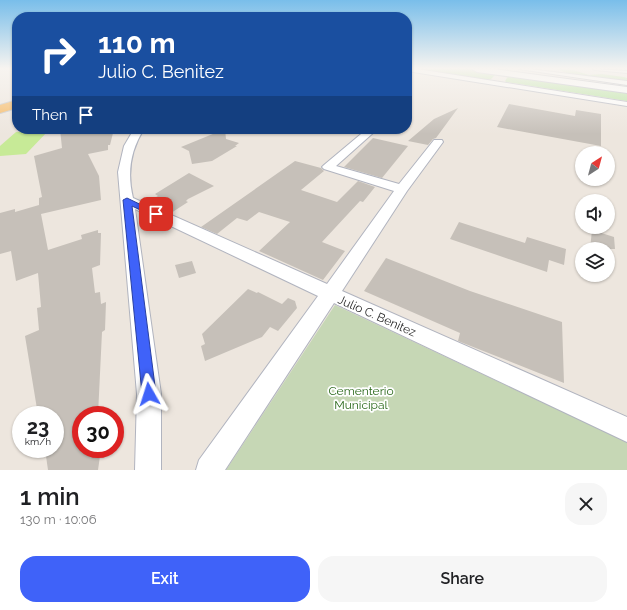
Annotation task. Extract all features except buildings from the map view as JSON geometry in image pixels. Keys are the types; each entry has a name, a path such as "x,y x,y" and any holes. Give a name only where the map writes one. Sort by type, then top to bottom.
{"highway":[{"path":"0,104 12,101"},
{"path":"0,109 12,105"}],"street":[{"path":"548,91 627,104"},
{"path":"135,134 124,161 123,182 127,200 149,394 148,470"},
{"path":"366,134 328,167 402,189"},
{"path":"209,470 402,189 438,142"},
{"name":"Julio C. Benitez","path":"127,200 330,295 627,430"}],"green space":[{"path":"563,91 627,91 627,101"},
{"path":"14,134 45,134 26,154 0,156 0,146"},
{"name":"Cementerio Municipal","path":"335,305 627,442 627,470 226,470"}],"route":[{"path":"149,394 127,200 156,214"}]}
